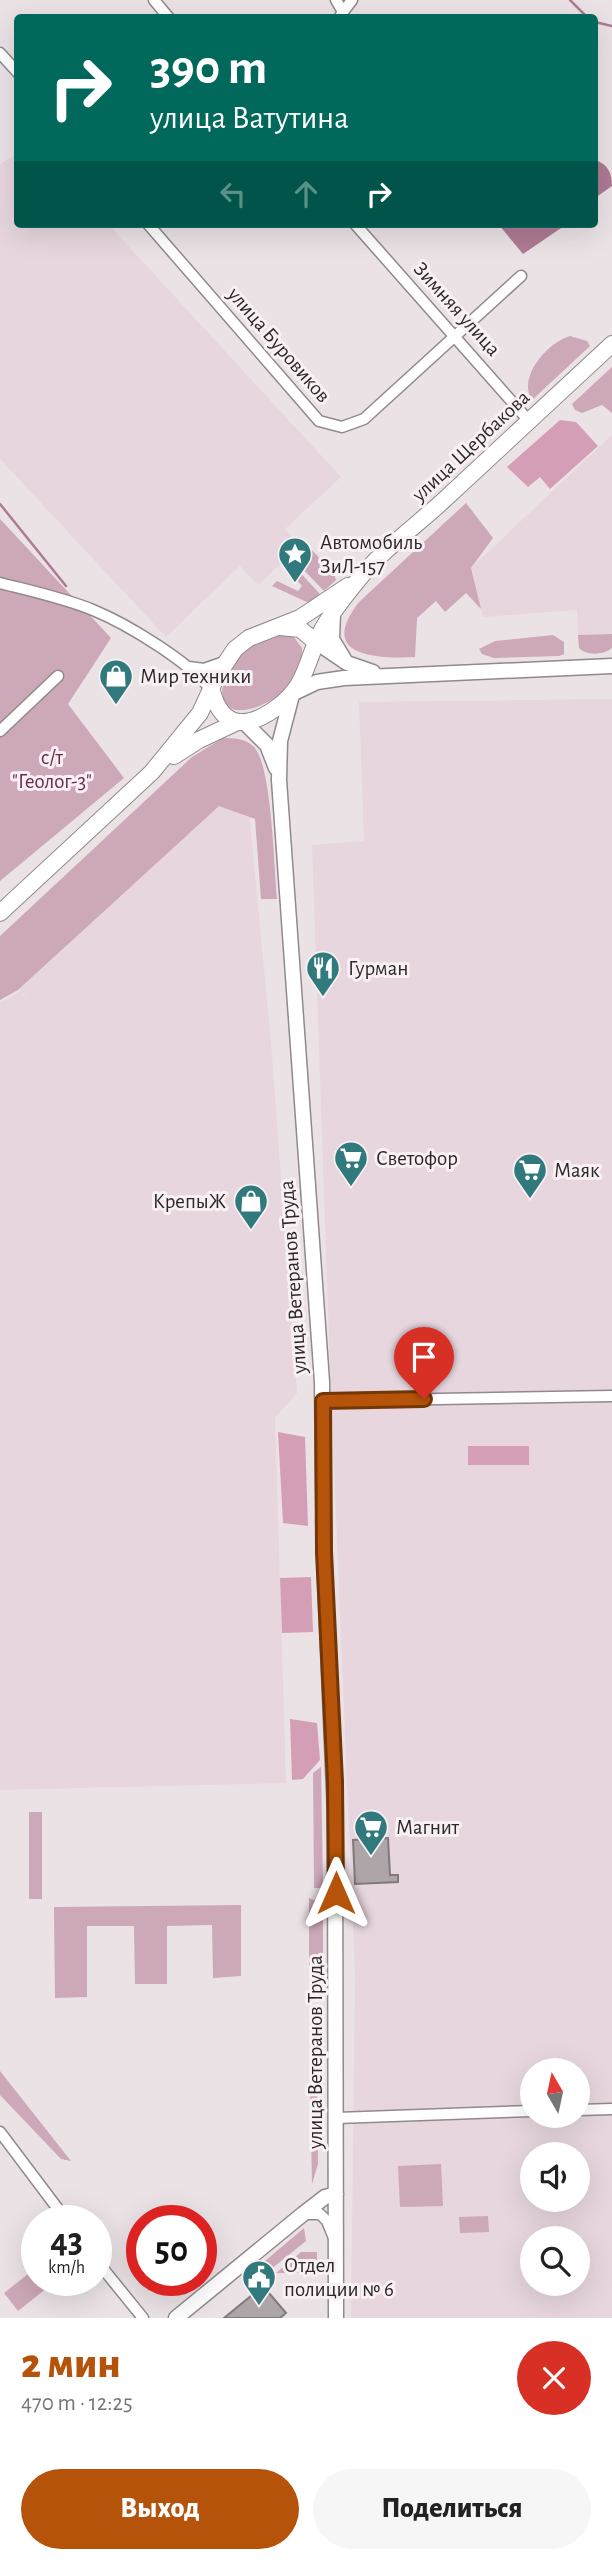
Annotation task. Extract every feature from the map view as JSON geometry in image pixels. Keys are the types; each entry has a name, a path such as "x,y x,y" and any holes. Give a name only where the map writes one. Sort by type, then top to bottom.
{"main road":[{"name":"улица Щербакова","path":"359,579 612,344"},
{"path":"279,780 280,741 293,694 307,671 316,642 333,613 359,579"},
{"path":"0,913 152,772 189,729 212,691 225,661 249,638 300,618 359,579"},
{"path":"333,613 332,639 347,663"},
{"path":"278,627 300,629 347,663 373,672 395,674"},
{"path":"152,772 199,740 275,709 293,694 330,679 612,666"},
{"path":"212,691 226,718 240,723 267,745 279,780"},
{"name":"улица Ветеранов Труда","path":"279,780 323,1401 324,1552 335,1782 336,2318"},
{"path":"176,2318 303,2214 325,2197 336,2194"}],"street":[{"path":"154,0 166,14"},
{"path":"0,53 14,69"},
{"name":"улица Буровиков","path":"151,228 319,421 342,428 364,419 521,276"},
{"name":"Зимняя улица","path":"359,228 456,335 529,421"},
{"path":"0,583 93,610 148,640 203,679 212,691"},
{"path":"186,667 204,669 225,661"},
{"path":"0,731 58,676"},
{"path":"323,1401 612,1396"},
{"path":"590,2110 612,2109"},
{"path":"337,2118 520,2111"},
{"path":"0,2132 55,2205"},
{"path":"303,2214 320,2214 327,2221 337,2246"},
{"path":"112,2280 142,2318"}],"shaded area":[{"path":"14,156 14,228 112,228 341,477 285,529 297,543 290,549 293,553 258,585 240,566 166,637 0,459 0,164"},
{"path":"598,162 608,170 612,186 598,196"},
{"path":"501,228 561,228 523,254"},
{"path":"560,420 576,422 598,446 550,489 540,477 528,487 507,467"},
{"path":"612,435 612,634 578,635 577,610 483,617 471,568"},
{"path":"612,699 612,2318 351,2318 355,1975 312,845 364,841 359,702"},
{"path":"240,785 247,790 271,1043 297,1393 275,1418 286,1783 0,1790 0,1003 20,991 28,1002 20,989"},
{"path":"278,1432 305,1437 308,1526 283,1523"},
{"path":"468,1446 529,1446 529,1465 468,1465"},
{"path":"311,1577 313,1632 282,1633 280,1578"},
{"path":"290,1719 317,1723 320,1760 303,1779 292,1780"}],"green space":[{"path":"570,336 587,341 590,346 532,400 528,391 529,381 537,362 553,345"},
{"path":"612,367 612,413 602,405 582,413 575,410 572,404"},
{"path":"466,503 493,538 471,568 481,609 466,593 445,612 436,601 417,618 415,657 369,655 348,644 344,634 348,620 359,602"},
{"name":"с/т \"Геолог-3\"","path":"0,519 111,638 68,704 124,778 0,881"},
{"path":"311,549 334,574 336,580 324,591 297,563"},
{"path":"294,566 320,594 309,603 272,586 277,581 298,591 302,586 288,571"},
{"path":"612,634 612,648 609,650 590,653 579,648 578,635"},
{"path":"283,635 293,636 302,648 301,660 293,680 277,697 267,703 245,710 230,708 224,701 222,692 224,682 235,662 257,642"},
{"path":"553,635 564,642 564,654 494,658 482,654 479,649 495,641"},
{"path":"223,738 247,742 254,747 260,758 268,796 277,899 261,899 255,819 219,806 18,990 0,1000 0,936 192,757"},
{"path":"321,1767 323,1888 314,1888 313,1773"},
{"path":"29,1812 42,1812 42,1899 29,1899"},
{"path":"309,1898 323,1904 323,1975 309,1976"},
{"path":"241,1905 241,1976 213,1978 212,1925 167,1926 167,1984 135,1984 134,1926 87,1926 87,1997 55,1998 54,1907"},
{"path":"0,2071 71,2161 61,2159 0,2095"},
{"path":"310,2083 317,2085 318,2164 312,2184"},
{"path":"441,2164 443,2206 400,2207 398,2166"},
{"path":"488,2216 489,2232 460,2233 459,2217"},
{"path":"304,2228 306,2241 270,2270 258,2267"},
{"path":"301,2252 317,2252 317,2273 276,2273"},
{"path":"21,2280 21,2296 37,2296 18,2311 4,2293"}],"building":[{"name":"Магнит","path":"388,1838 390,1875 398,1875 398,1882 355,1884 353,1840"},
{"name":"Отдел полиции № 6","path":"263,2286 286,2313 280,2318 224,2318"}],"waterway":[{"path":"570,0 584,14"},
{"path":"598,23 612,26"},
{"path":"0,504 66,586"}],"place":[{"name":"Автомобиль ЗиЛ-157","path":"295,584"},
{"name":"Мир техники","path":"116,706"},
{"name":"Гурман","path":"323,998"},
{"name":"Светофор","path":"351,1188"},
{"name":"Маяк","path":"530,1200"},
{"name":"КрепыЖ","path":"251,1231"},
{"name":"Магнит","path":"371,1857"},
{"name":"Отдел полиции № 6","path":"259,2307"}],"route":[{"path":"336,1893 335,1782 324,1552 323,1401 424,1399"}]}
